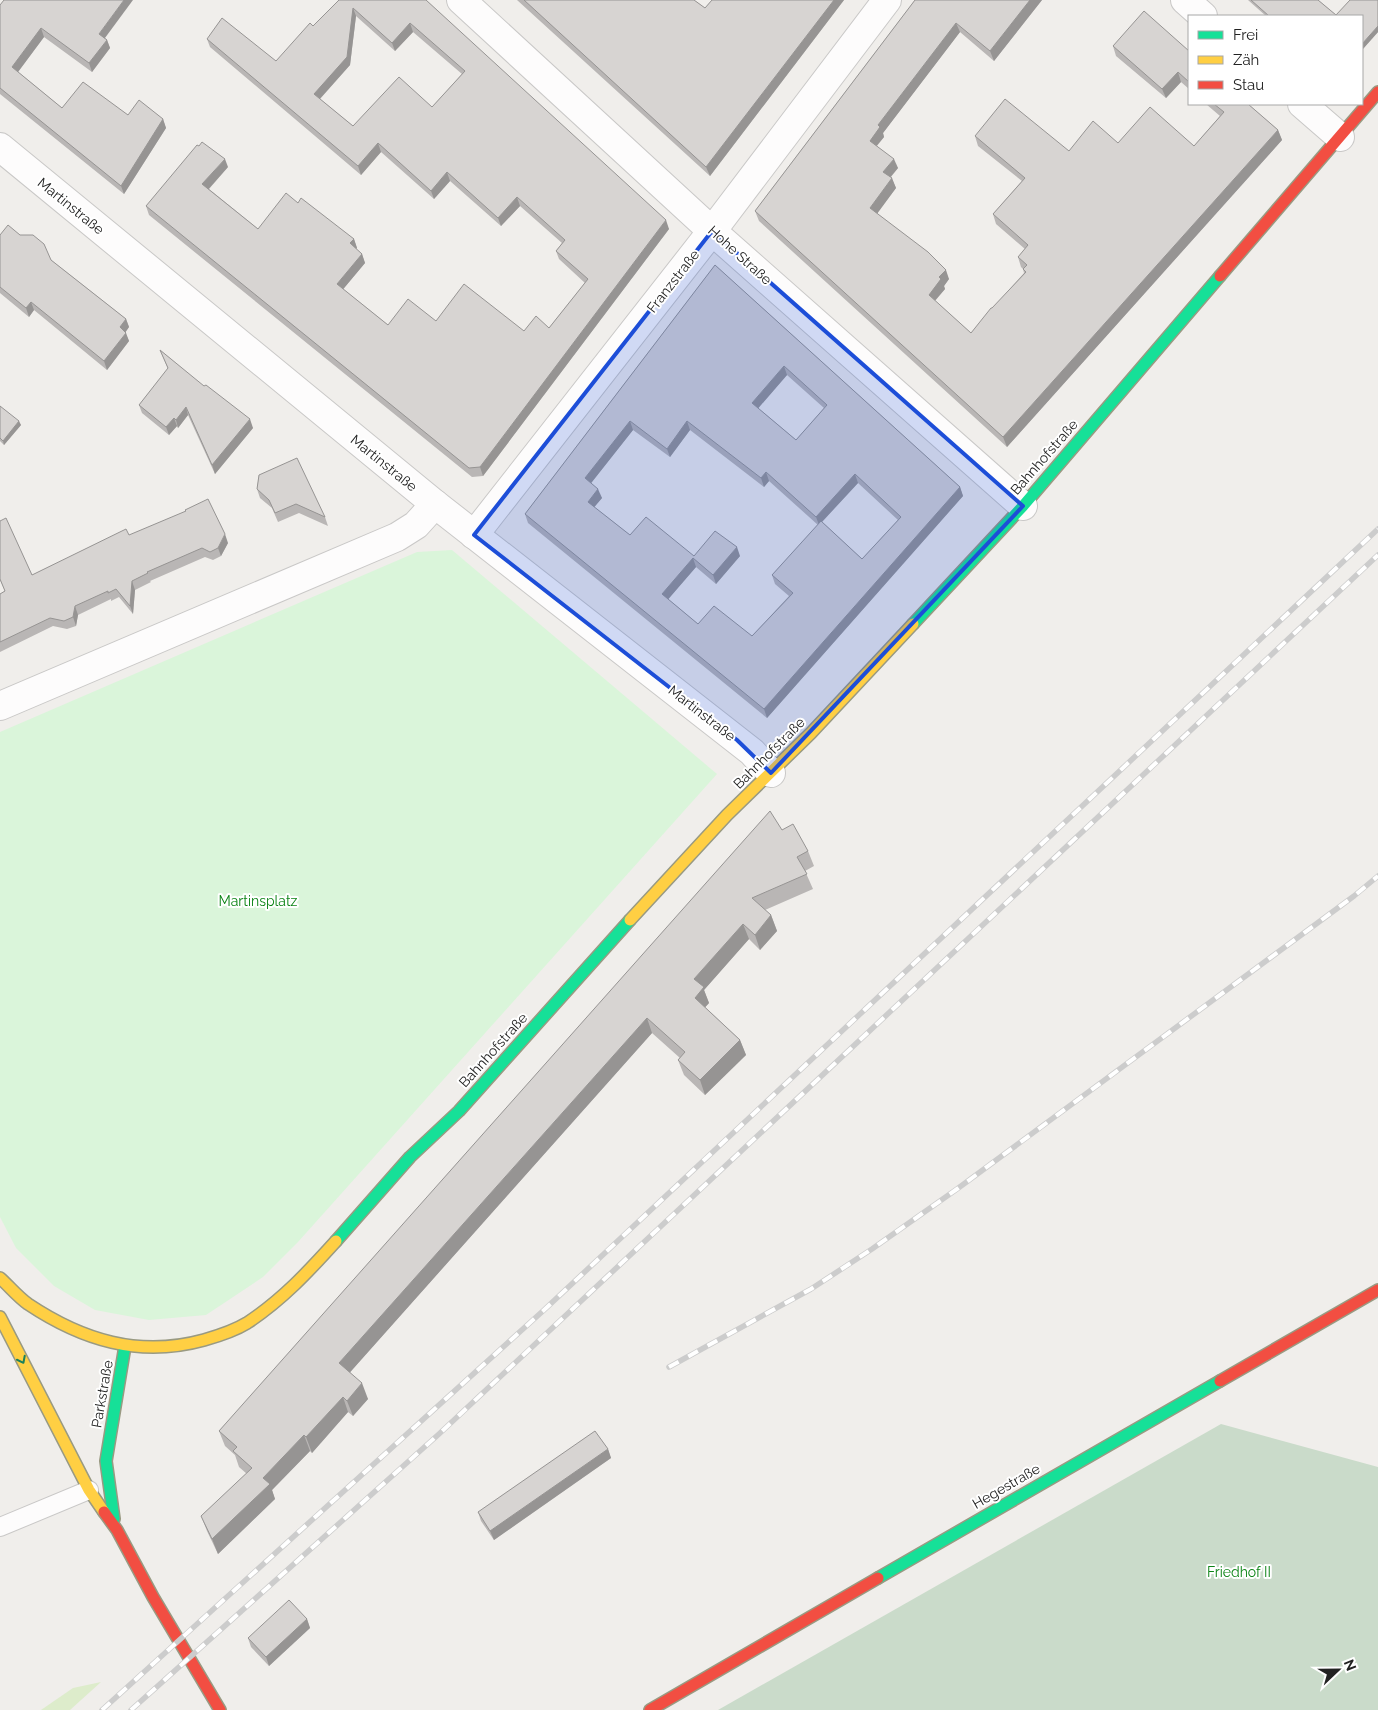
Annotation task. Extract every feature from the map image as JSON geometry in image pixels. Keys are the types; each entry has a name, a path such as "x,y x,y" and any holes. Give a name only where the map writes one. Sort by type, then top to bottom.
{"main road":[{"name":"Bahnhofstraße","path":"125,1346 162,1347 189,1344 217,1336 245,1324 282,1298 410,1157 465,1104 693,851 727,815 811,734 1023,506 1378,92"},
{"name":"Parkstraße","path":"0,1278 26,1303 67,1327 125,1346 106,1461 112,1511 117,1530"},
{"name":"Hegestraße","path":"650,1710 1378,1290"},
{"name":"Parkstraße","path":"0,1316 89,1490 117,1530 156,1604 220,1710"}],"street":[{"name":"Hohe Straße","path":"461,0 712,231 1023,506"},
{"name":"Franzstraße","path":"474,535 712,231 886,0"},
{"path":"1185,0 1202,15"},
{"path":"1303,105 1340,137"},
{"name":"Martinstraße","path":"0,147 435,504 752,752 772,773"},
{"path":"0,706 397,536 416,525 435,504"}],"lane":[{"path":"0,1527 89,1490"}],"highlighted area":[{"path":"712,231 1023,506 771,773 737,740 474,535"}],"green space":[{"name":"Martinsplatz","path":"452,550 717,774 298,1242 263,1277 206,1315 149,1320 95,1310 54,1286 16,1248 0,1217 0,732 417,552"},
{"name":"Friedhof II","path":"1221,1424 1378,1467 1378,1710 718,1710"},
{"path":"101,1682 70,1710 41,1710 73,1688"}],"building":[{"path":"4,0 124,0 99,34 107,40 89,63 41,28 12,67 62,108 83,82 128,115 139,100 163,119 121,186 0,88 0,5"},
{"path":"339,0 426,0 666,220 480,467 469,468 146,206 197,145 199,146 202,142 225,159 202,184 258,229 286,193 298,203 301,198 354,239 350,243 362,254 337,284 388,325 408,299 436,321 464,284 524,331 536,316 549,328 588,279 556,251 565,240 517,197 498,218 447,172 431,191 378,143 358,166 207,39 222,18 276,61 310,23 313,26","holes":["353,8 392,43 410,23 465,71 432,107 399,77 353,126 314,94 347,57"]},
{"path":"524,0 694,0 705,8 712,0 834,0 706,167"},
{"path":"915,0 1030,0 990,51 956,23 878,125 880,127 870,141 894,159 883,172 892,178 870,208 928,252 946,270 939,277 941,279 929,295 971,333 991,308 1026,272 1023,269 1027,265 1018,257 1028,245 993,214 1025,178 975,136 1005,99 1069,151 1093,121 1118,143 1150,107 1194,146 1224,112 1215,105 1249,105 1278,130 1003,437 755,211"},
{"path":"1251,0 1318,0 1336,15 1268,15"},
{"path":"1350,0 1378,0 1378,26 1363,43 1363,15 1336,15"},
{"path":"1144,11 1188,50 1188,81 1178,72 1162,89 1113,46"},
{"path":"8,225 20,235 33,235 44,244 51,260 126,319 120,327 126,333 104,361 31,302 26,308 0,287 0,235"},
{"path":"715,265 960,487 764,709 525,514","holes":["784,366 827,405 796,440 752,403","630,421 667,449 687,421 761,478 766,472 816,517 855,474 901,517 862,559 821,521 772,575 793,593 752,636 714,606 698,624 662,594 693,558 713,575 737,547 715,531 694,556 646,517 630,535 588,502 598,489 585,478"]},
{"path":"160,350 204,386 206,385 250,419 212,465 186,407 176,420 174,418 166,427 139,405 168,368"},
{"path":"0,406 19,421 3,441 0,438"},
{"path":"297,458 325,517 296,504 275,513 269,500 257,489 259,475"},
{"path":"208,499 225,534 218,548 210,552 202,548 147,572 132,581 130,606 116,589 108,593 108,591 75,606 73,617 64,621 50,618 0,642 0,594 5,591 0,579 0,521 6,518 32,575 126,529 129,535 186,511"},
{"path":"770,811 782,830 793,824 808,851 797,857 807,874 752,898 771,915 755,935 743,924 694,979 704,987 695,998 740,1040 700,1080 678,1060 685,1052 647,1018 339,1363 362,1383 347,1401 343,1397 306,1437 304,1435 263,1478 270,1484 212,1539 201,1516 252,1468 233,1451 237,1447 219,1431"},
{"path":"595,1431 608,1449 490,1531 478,1512"},
{"path":"289,1600 307,1619 266,1657 248,1638"}],"railway":[{"path":"102,1710 544,1310 1378,529"},
{"path":"131,1710 439,1434 1378,555"},
{"path":"669,1367 811,1289 872,1249 957,1189 1354,896 1378,876"}],"traffic: fast":[{"path":"913,624 1023,506 1220,276"},
{"path":"336,1241 410,1157 459,1111 630,920"},
{"path":"114,1519 106,1461 125,1346"},
{"path":"878,1578 1220,1381"}],"traffic: slow":[{"path":"630,920 727,815 811,733 913,624"},
{"path":"0,1278 28,1304 48,1317 90,1336 134,1346 180,1345 220,1335 247,1323 305,1275 336,1241"},
{"path":"0,1317 89,1490 104,1512"}],"traffic: jam":[{"path":"1220,276 1378,92"},
{"path":"1220,1381 1378,1290"},
{"path":"104,1512 117,1530 153,1597 220,1710"},
{"path":"650,1710 878,1578"}]}
